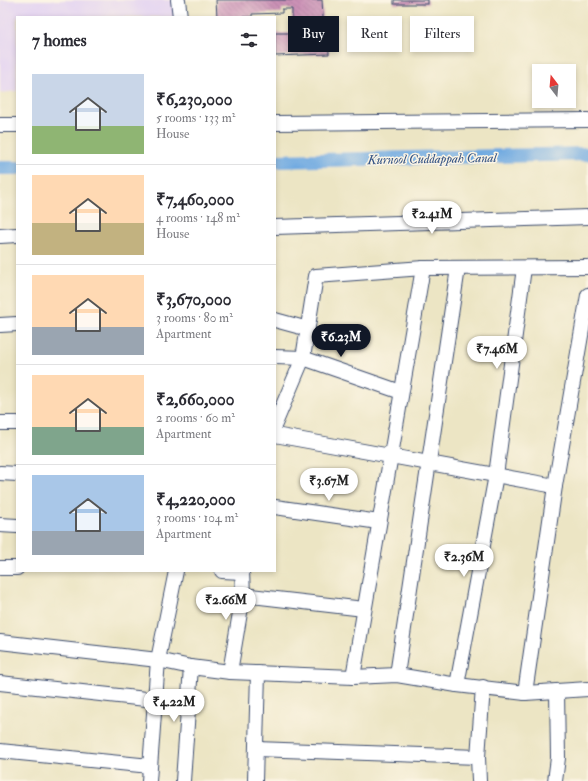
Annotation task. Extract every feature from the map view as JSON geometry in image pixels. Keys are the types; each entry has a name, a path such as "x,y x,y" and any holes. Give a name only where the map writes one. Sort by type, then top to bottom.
{"street":[{"path":"178,0 180,16"},
{"path":"276,123 588,120"},
{"path":"0,125 16,125"},
{"path":"276,227 588,217"},
{"path":"0,236 16,235"},
{"path":"276,422 303,358 316,276 423,268 588,267"},
{"path":"353,677 423,268"},
{"path":"397,675 458,268"},
{"path":"457,685 496,475 524,268"},
{"path":"525,693 555,486 588,295"},
{"path":"276,320 308,328"},
{"path":"0,324 16,324"},
{"path":"276,357 303,358 401,392"},
{"path":"0,423 16,423"},
{"path":"276,435 555,486"},
{"path":"0,473 16,474"},
{"path":"276,507 379,522"},
{"path":"0,525 16,526"},
{"path":"0,568 16,568"},
{"path":"148,781 158,660 176,572"},
{"path":"230,672 244,595 242,572"},
{"path":"244,595 364,609"},
{"path":"0,642 158,660 191,667 230,672 353,677 397,675 457,685 525,693 588,689"},
{"path":"183,781 191,667"},
{"path":"255,781 258,673"},
{"path":"0,683 155,700"},
{"path":"479,781 478,757 483,687"},
{"path":"555,781 558,758 557,691"},
{"path":"256,750 478,757"},
{"path":"0,752 150,766"}],"shaded area":[{"path":"0,0 182,0 185,16 16,16 16,91 0,93"}],"building":[{"path":"216,0 322,0 323,16 292,16 292,9 282,9 282,13 252,14 252,16 217,16"},
{"path":"394,0 428,0 428,4 394,4"},
{"path":"276,33 288,33 288,52 329,52 329,54 276,56"}],"waterway":[{"name":"Kurnool Cuddappah Canal","path":"276,161 588,154"},
{"name":"Kurnool Cuddappah Canal","path":"0,168 16,168"}]}
